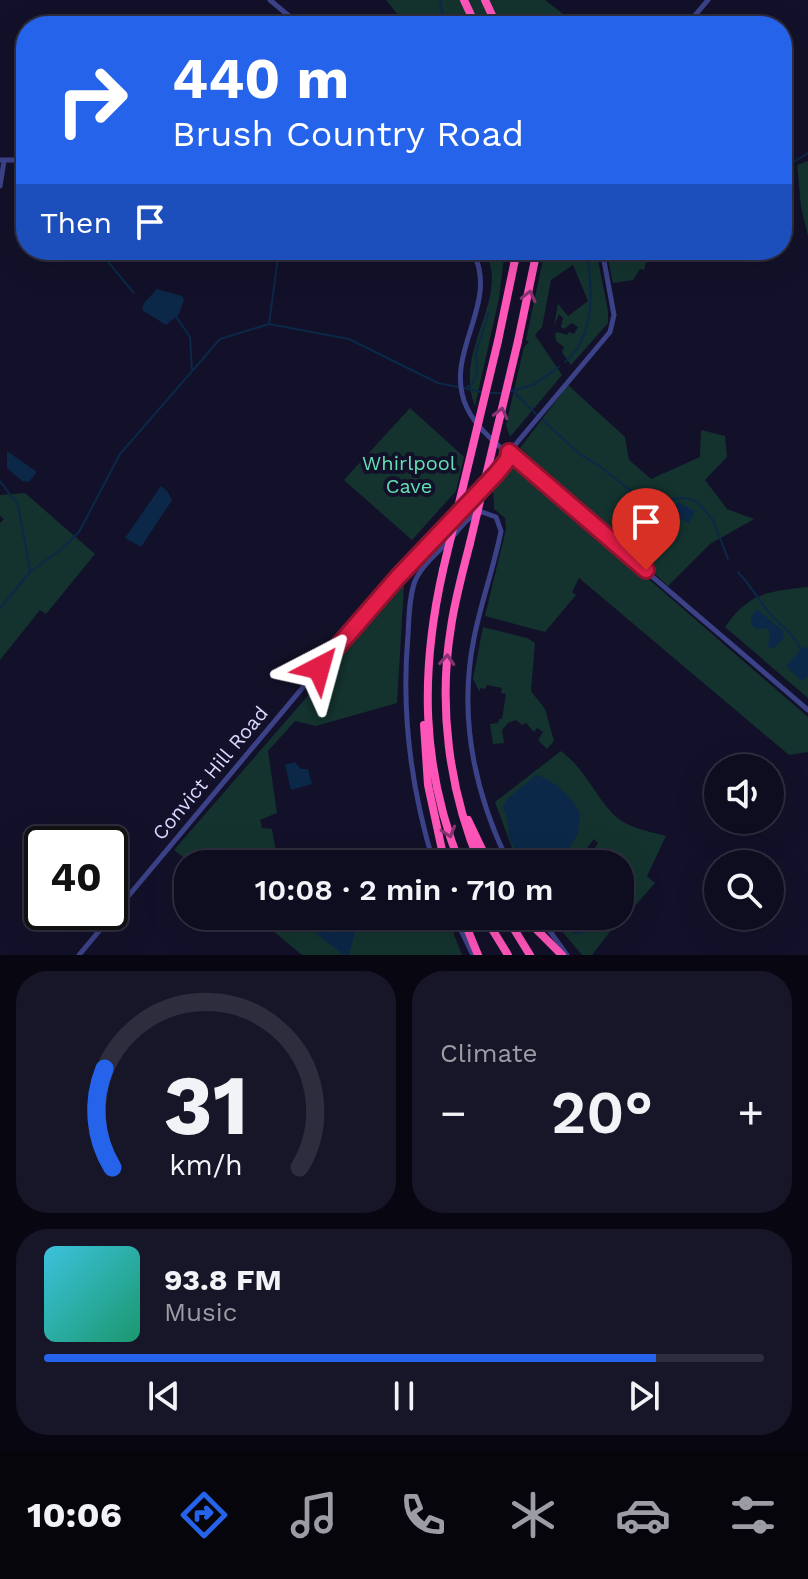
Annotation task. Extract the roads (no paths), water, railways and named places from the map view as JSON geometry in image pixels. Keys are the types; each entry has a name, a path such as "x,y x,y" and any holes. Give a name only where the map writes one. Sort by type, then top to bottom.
{"highway":[{"path":"441,850 425,768 423,730 430,636 515,260"},
{"path":"475,850 453,773 448,737 446,670 451,627 535,260"},
{"path":"426,701 435,779 455,850"},
{"path":"461,805 482,850"},
{"path":"467,930 476,955"},
{"path":"493,930 508,955"},
{"path":"515,930 530,955"},
{"path":"538,930 564,955"}],"street":[{"path":"270,0 289,16"},
{"path":"694,16 708,0"},
{"path":"0,186 2,160"},
{"path":"476,260 482,293 462,355 459,375 469,413 509,452 808,710"},
{"name":"Convict Hill Road","path":"79,955 471,490 503,454 509,452 612,329 614,315 604,260"},
{"name":"Convict Hill Road","path":"398,577 476,496 508,459 509,452"},
{"path":"471,490 476,496"},
{"path":"430,850 417,797 408,737 405,674 410,606 415,581 423,569 470,518 482,512 496,517 501,531 472,651 468,724 481,797 503,850"},
{"path":"462,930 476,955"},
{"path":"548,930 564,955"}],"water":[{"path":"157,289 182,296 184,300 179,314 166,325 142,310 144,303"},
{"path":"7,451 37,472 29,482 22,481 7,468"},
{"path":"161,486 172,500 141,547 125,538"},
{"path":"678,502 695,511 689,524 673,512"},
{"path":"757,609 783,631 784,637 775,648 768,647 770,632 766,628 756,629 752,625 751,617"},
{"path":"803,647 808,648 808,676 802,681 786,666"},
{"path":"295,762 301,769 308,769 312,784 291,790 285,765"},
{"path":"536,775 561,789 580,812 578,834 567,850 515,850 509,837 503,806 508,798"},
{"path":"356,930 349,955 344,955 313,931 333,933"},
{"path":"572,930 587,930 582,933 574,934"}],"waterway":[{"path":"440,0 443,16"},
{"path":"792,163 808,153"},
{"path":"106,260 134,293"},
{"path":"269,324 278,260"},
{"path":"565,362 575,351 587,325 591,295 587,260"},
{"path":"466,388 477,374 476,353 489,312"},
{"path":"175,315 190,337 192,371"},
{"path":"0,608 30,572 79,532 120,454 220,339 269,324 349,339 438,383 458,387"},
{"path":"511,391 533,385 559,367"},
{"path":"464,388 481,392"},
{"path":"513,391 537,415"},
{"path":"488,393 501,393"},
{"path":"543,420 578,453 637,496 651,500 685,498 697,502 713,520 728,559"},
{"path":"0,481 18,505 30,570"},
{"path":"738,572 801,650"}],"park label":[{"name":"Whirlpool Cave","path":"409,474"}]}
